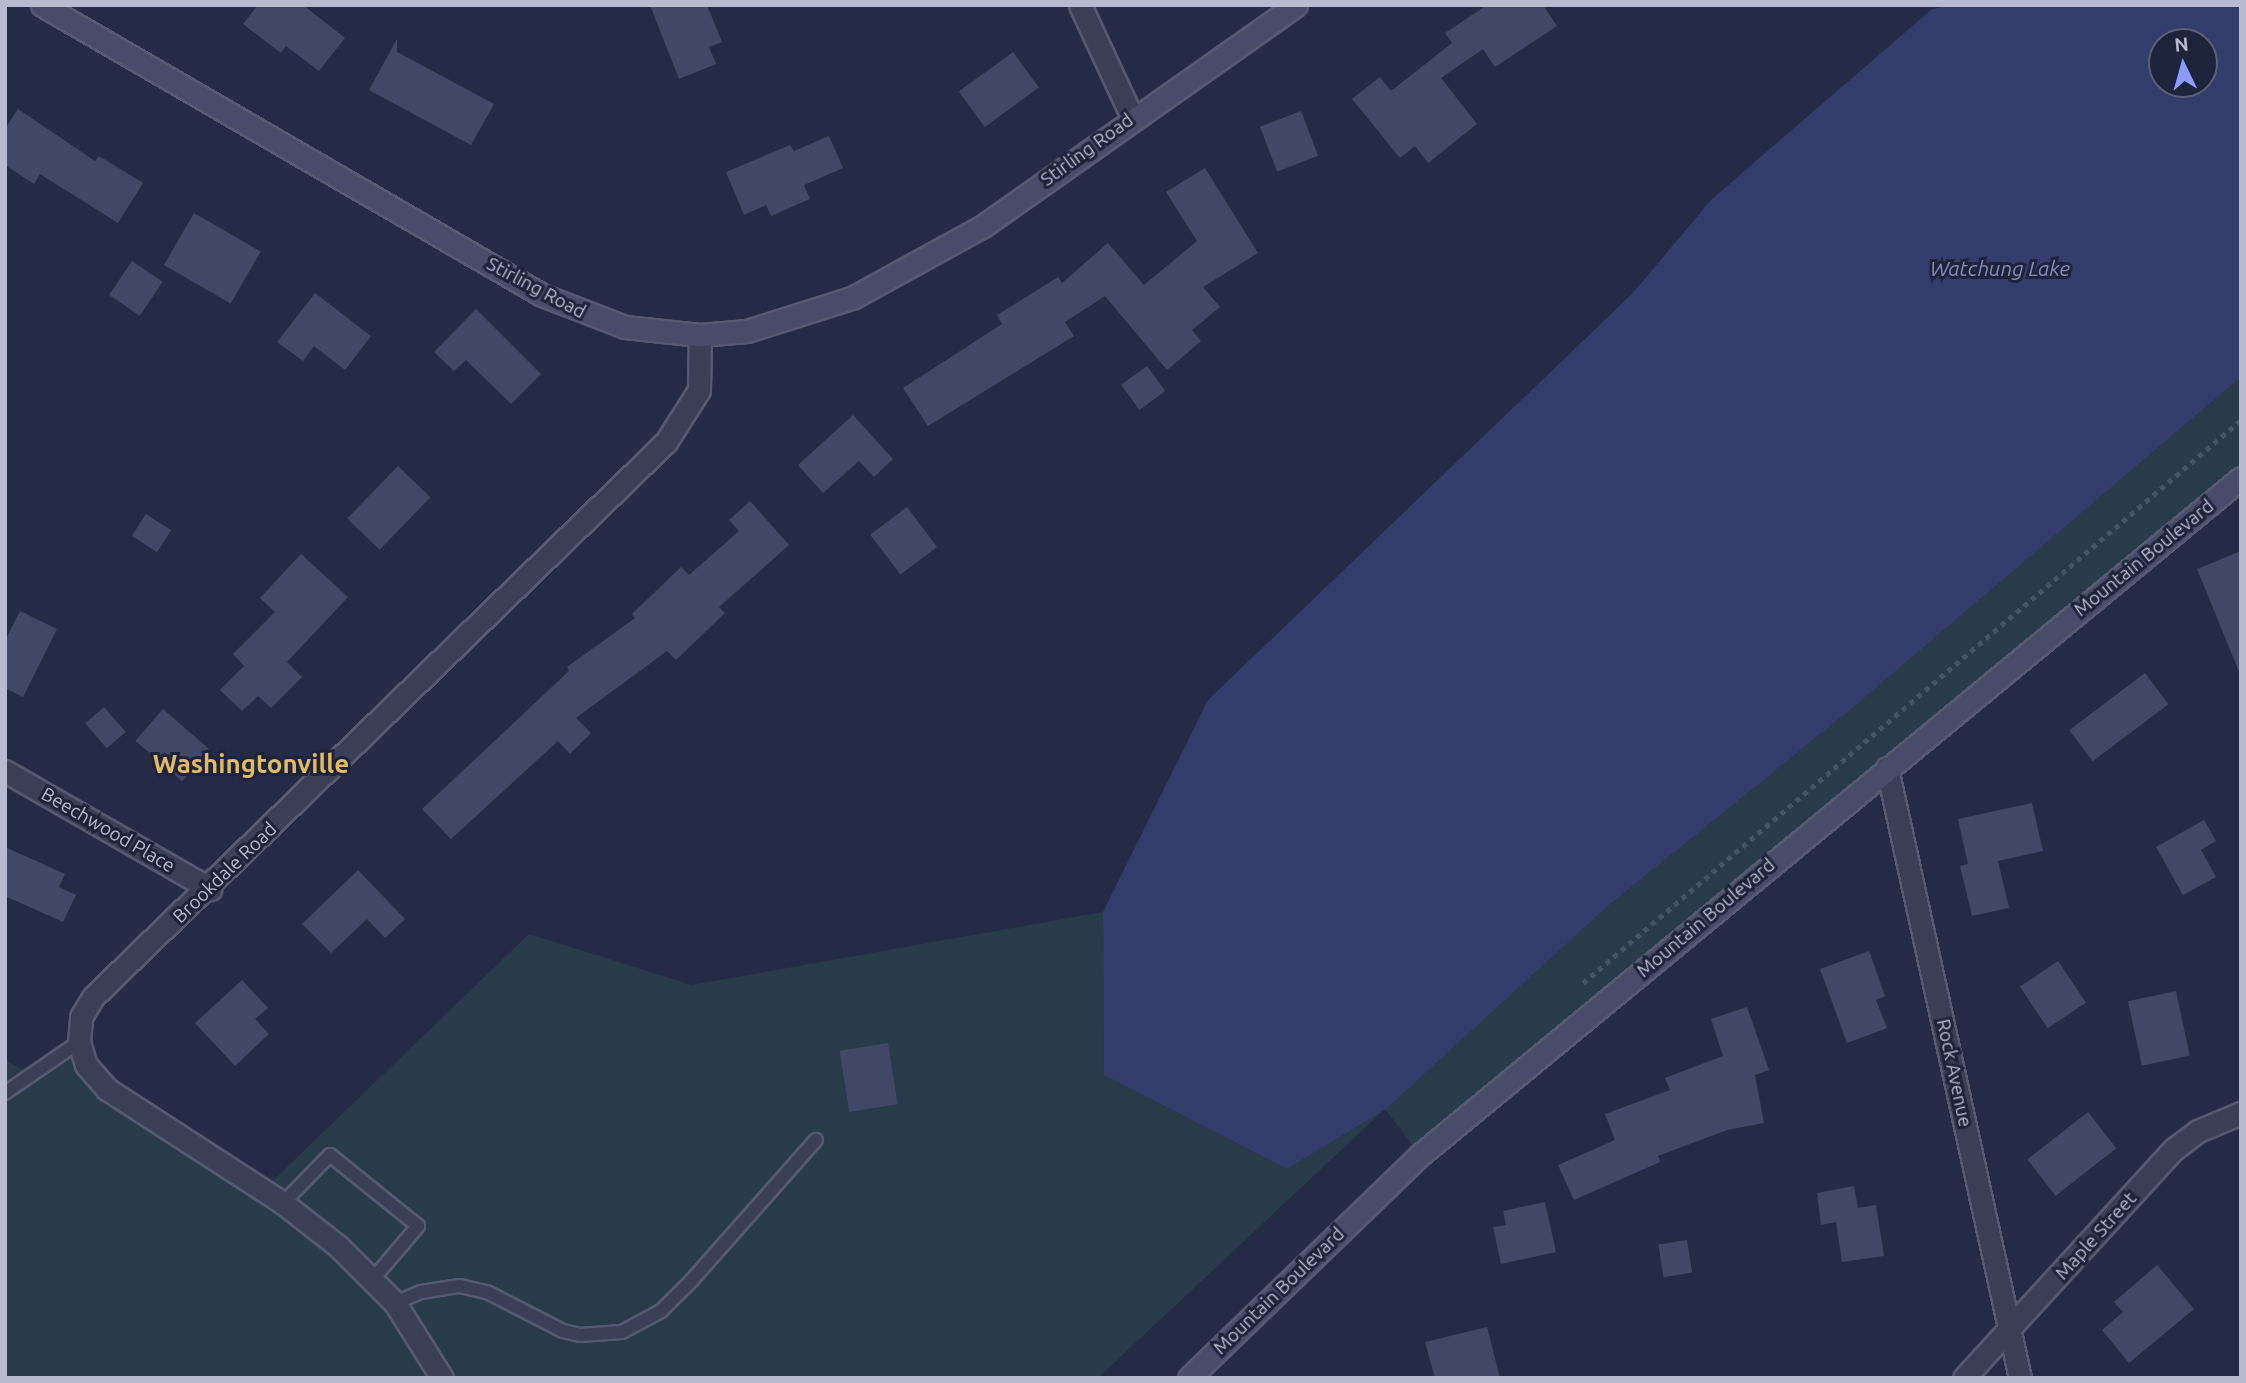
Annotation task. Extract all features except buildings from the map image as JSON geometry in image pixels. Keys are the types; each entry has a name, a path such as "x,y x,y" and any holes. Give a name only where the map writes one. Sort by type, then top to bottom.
{"street":[{"name":"Stirling Road","path":"42,5 542,295 625,327 700,335 747,331 855,297 983,226 1132,117 1296,5"},
{"path":"1080,5 1132,117"},
{"name":"Brookdale Road","path":"79,1042 81,1017 93,997 210,888 666,442 699,390 700,335"},
{"name":"Mountain Boulevard","path":"1189,1378 1420,1155 2241,478"},
{"name":"Rock Avenue","path":"1888,768 2020,1378"},
{"name":"Beechwood Place","path":"5,771 210,888"},
{"path":"79,1042 86,1065 107,1089 283,1203 338,1246 395,1304 442,1378"},
{"name":"Maple Street","path":"1964,1378 2010,1332 2174,1149 2198,1131 2241,1113"}],"lane":[{"path":"5,1093 79,1042"},
{"path":"395,1304 421,1292 460,1286 487,1292 563,1331 580,1335 622,1332 661,1311 816,1140"},
{"path":"283,1203 330,1155 418,1226 372,1280"}],"path":[{"path":"1574,991 2241,421"}],"shaded area":[{"path":"2241,377 2241,478 1420,1155 1385,1109 1608,906 1850,710"},
{"path":"1103,912 1104,1075 1287,1169 1383,1111 1098,1378 5,1378 5,1060 28,1072 69,1044 258,1195 529,934 692,985"}],"water":[{"name":"Watchung Lake","path":"1950,5 2241,5 2241,377 1850,710 1608,906 1386,1109 1287,1169 1104,1075 1103,912 1208,700 1633,293 1711,200 1932,9"}],"district":[{"name":"Washingtonville","path":"251,764"}]}
